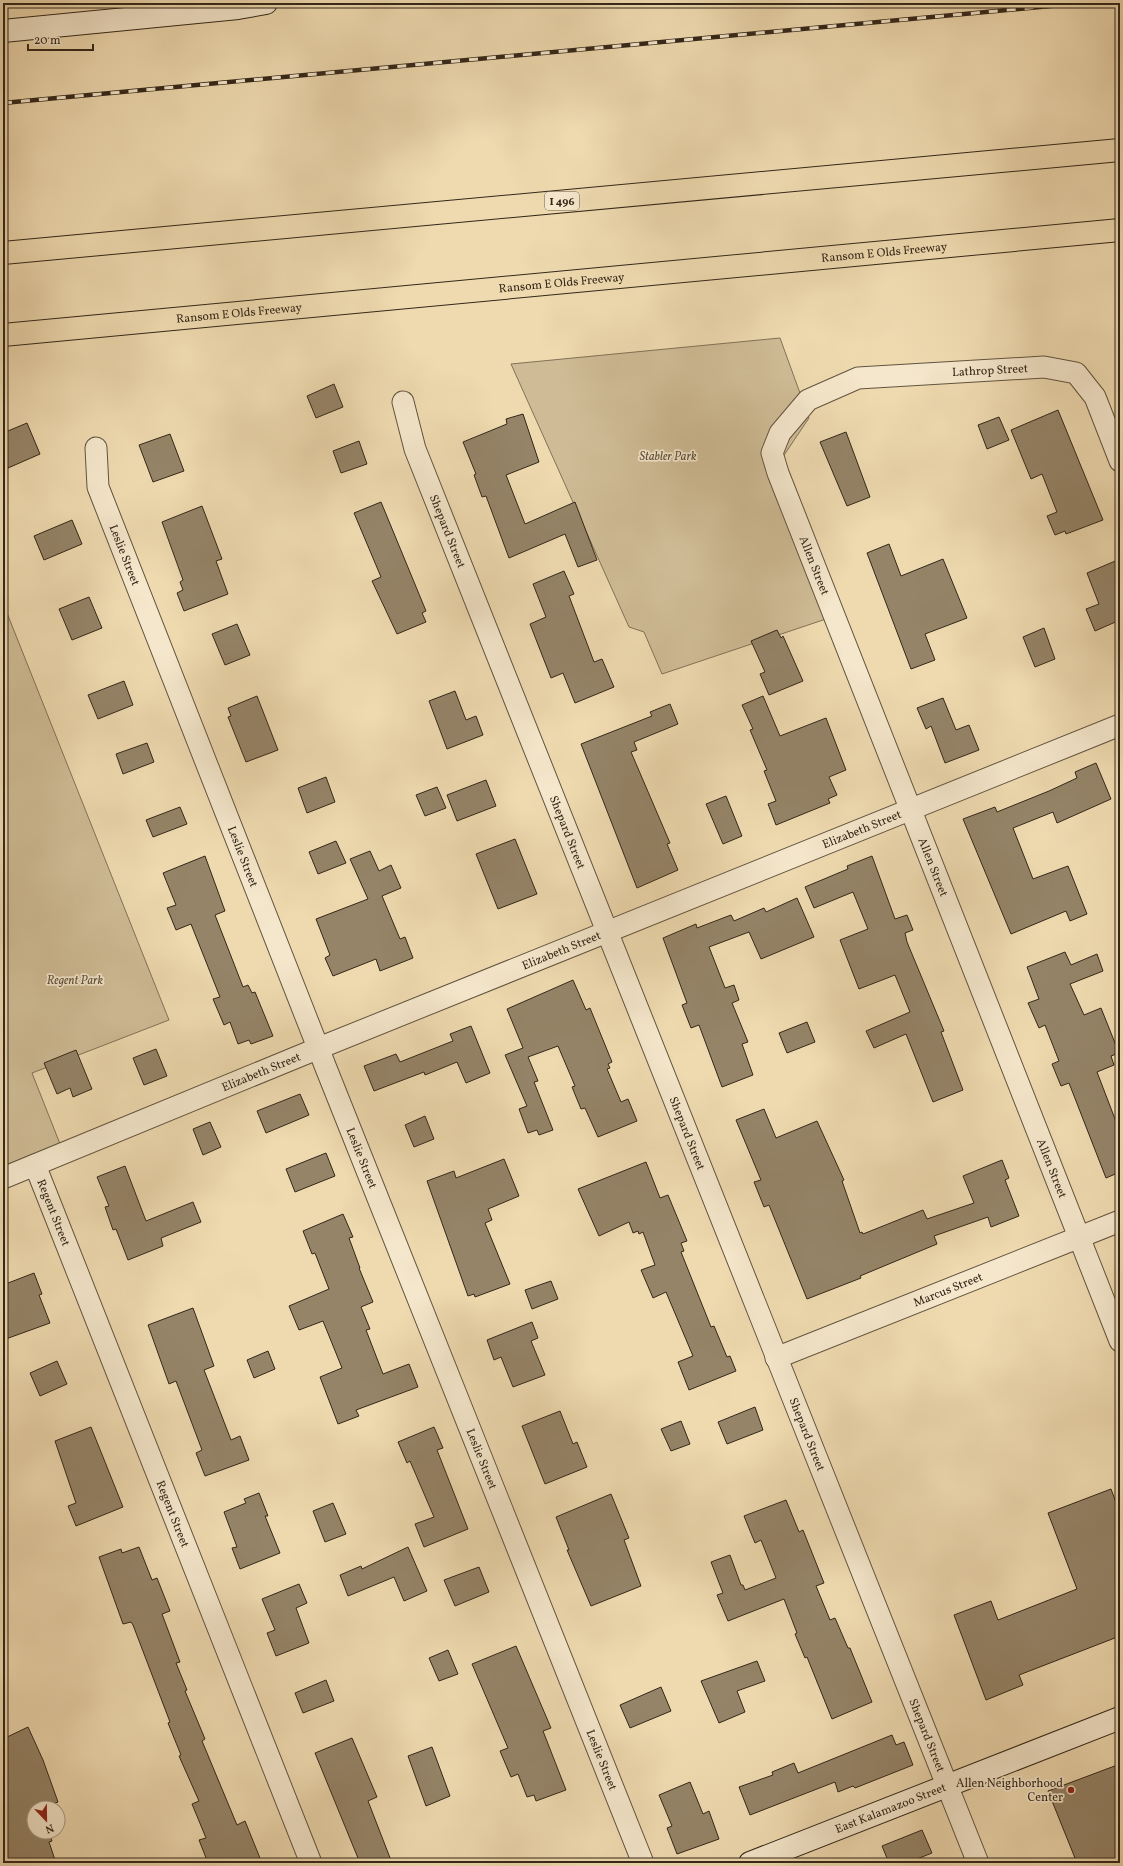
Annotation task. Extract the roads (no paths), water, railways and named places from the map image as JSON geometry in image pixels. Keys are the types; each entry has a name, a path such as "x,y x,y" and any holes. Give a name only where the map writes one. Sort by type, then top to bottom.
{"highway":[{"name":"I 496","path":"3,253 1120,150"},
{"name":"Ransom E Olds Freeway","path":"3,335 1120,230"},
{"path":"1065,236 1120,233"}],"street":[{"path":"3,31 266,3"},
{"name":"Lathrop Street","path":"808,400 858,378 1044,367 1076,373 1095,397 1120,461"},
{"name":"Allen Street","path":"808,400 780,433 772,453 778,473 1120,1341"},
{"name":"Shepard Street","path":"403,402 414,448 978,1863"},
{"name":"Leslie Street","path":"96,448 98,487 643,1863"},
{"name":"Elizabeth Street","path":"3,1178 319,1048 1120,725"},
{"name":"Regent Street","path":"34,1165 311,1863"},
{"name":"Marcus Street","path":"776,1358 1120,1221"},
{"name":"East Kalamazoo Street","path":"750,1863 1120,1718"}],"railway":[{"path":"3,103 1083,3"}],"place":[{"name":"Allen Neighborhood Center","path":"1071,1790"}],"park label":[{"name":"Stabler Park","path":"668,456"},
{"name":"Regent Park","path":"75,980"}]}
